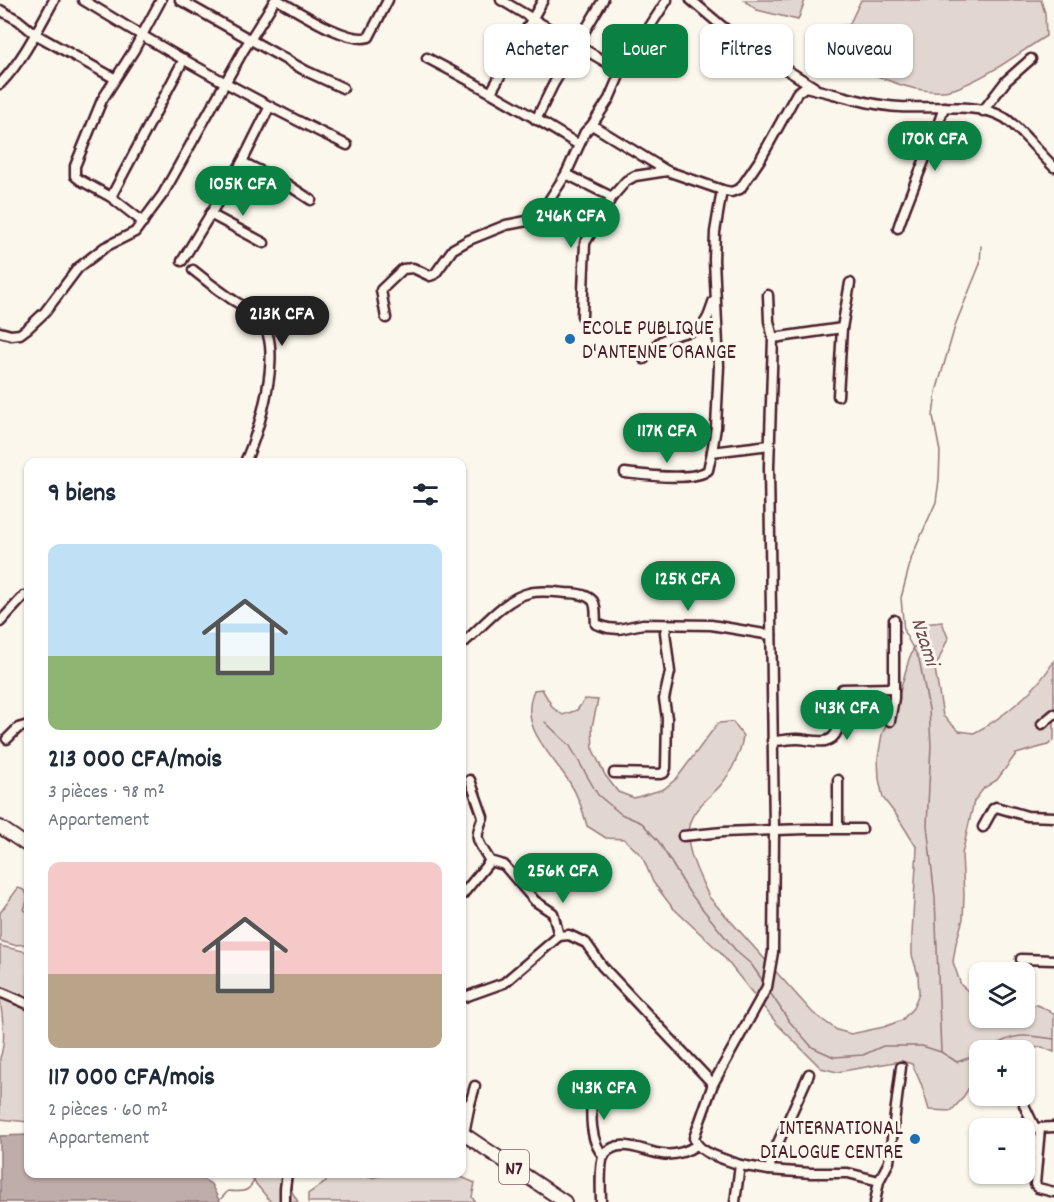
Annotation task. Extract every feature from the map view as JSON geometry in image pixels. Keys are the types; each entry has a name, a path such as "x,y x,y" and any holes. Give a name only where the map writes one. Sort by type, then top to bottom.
{"highway":[{"path":"0,828 24,843"},
{"name":"N7","path":"466,1135 565,1202"}],"street":[{"path":"0,84 10,73 54,0"},
{"path":"83,0 141,36 227,82 269,108 347,145"},
{"path":"143,222 111,197 75,176 75,166 98,109 114,78 161,0"},
{"path":"180,0 306,70 344,88"},
{"path":"0,332 11,335 20,334 45,312 78,268 105,247 135,232 162,194 251,40 277,0 339,33 364,39 369,37 387,0"},
{"path":"501,0 540,24"},
{"path":"491,92 543,0"},
{"path":"589,24 603,0"},
{"path":"652,24 668,0"},
{"path":"691,0 736,38 820,91"},
{"path":"0,10 18,20 35,34 114,78"},
{"path":"427,58 491,92 579,145"},
{"path":"111,197 184,59"},
{"path":"984,111 1006,81 1031,59"},
{"path":"536,120 558,78"},
{"path":"386,318 381,290 403,269 413,268 430,276 435,274 453,249 506,225 532,220 548,202 566,174 585,132 609,99 618,78"},
{"path":"592,125 667,171 731,192 740,189 761,158 797,93 805,87 856,100 900,107 944,107 984,111 1006,118 1054,167"},
{"path":"898,228 934,139 944,107"},
{"path":"182,261 242,162 269,108"},
{"path":"242,162 285,183 311,200"},
{"path":"582,316 585,243 612,197 626,181 635,176 667,171"},
{"path":"566,174 612,197"},
{"path":"625,473 657,477 701,475 708,470 716,427 718,366 714,260 715,232 722,190"},
{"path":"210,214 264,243"},
{"path":"193,270 252,312 262,321 267,330 270,370 266,400 247,458"},
{"path":"838,396 842,328 850,283"},
{"path":"644,359 661,340 699,329 705,324 716,293"},
{"path":"768,295 769,321 773,338 770,445 773,952 767,987 713,1084 694,1138 697,1145 710,1154 740,1165 769,1170 848,1173 879,1180"},
{"path":"773,338 842,328"},
{"path":"712,452 729,452 770,445"},
{"path":"251,449 252,458"},
{"path":"466,640 493,614 517,598 529,593 554,592 575,594 593,601 596,624 608,628 619,629 643,624 711,625 771,635"},
{"path":"0,622 24,596"},
{"path":"890,722 894,698 892,688 895,670 894,620"},
{"path":"614,773 660,774 664,773 666,768 667,726 664,699 670,672 665,632 668,625"},
{"path":"772,741 829,740 837,730 842,689 892,688"},
{"path":"1042,724 1054,714"},
{"path":"7,739 18,728 24,726"},
{"path":"470,780 483,817 476,833 477,839 490,861 504,865 535,901 553,913 558,925 559,936"},
{"path":"838,780 838,828"},
{"path":"984,827 996,807 1027,816 1054,817"},
{"path":"683,836 723,832 862,829"},
{"path":"466,890 490,861"},
{"path":"558,925 569,935 586,943 602,966 713,1084"},
{"path":"466,997 504,983 559,936 569,935"},
{"path":"1021,959 1054,960"},
{"path":"0,992 24,1002"},
{"path":"875,1202 879,1180 889,1162 901,1067"},
{"path":"769,1170 773,1154 809,1074"},
{"path":"466,1105 475,1086"},
{"path":"592,1093 590,1120 598,1150 604,1156"},
{"path":"1035,1128 1054,1127"},
{"path":"1040,1129 1035,1184 1038,1188 1054,1192"},
{"path":"600,1202 602,1162 604,1156 614,1148 623,1145 662,1154 684,1153 697,1145"},
{"path":"735,1202 740,1165"},
{"path":"285,1202 286,1178"}],"shaded area":[{"path":"744,0 805,0 798,20 757,10"},
{"path":"861,0 1041,0 1045,13 1046,36 990,72 966,84 954,89 922,90 882,78 913,78 913,24 849,24"},
{"path":"942,622 948,638 935,669 943,716 959,731 974,733 996,720 1030,692 1054,660 1054,740 1048,745 1016,754 997,780 984,788 974,801 962,854 963,919 953,962 961,985 969,992 969,1028 1035,1028 1035,1005 1040,1006 1054,1014 1054,1052 1042,1047 1035,1048 1035,1040 969,1040 969,1088 951,1111 929,1110 912,1064 901,1061 837,1072 821,1068 778,1025 719,951 672,907 653,882 642,856 624,839 606,838 587,826 576,793 539,740 530,716 530,704 534,690 542,689 553,708 563,715 577,710 585,699 598,700 592,727 593,750 605,775 618,792 634,798 664,789 677,778 718,723 733,722 743,736 738,756 724,781 697,809 689,826 691,853 709,897 813,1013 837,1030 851,1034 884,1027 902,1020 913,1008 919,993 918,975 912,955 917,848 883,798 878,758 882,734 897,702 909,659 924,624"},
{"path":"18,888 24,890 24,944 14,945 0,941 0,913"},
{"path":"0,946 24,951 24,1122 0,1119 0,1058 4,1036 0,998"},
{"path":"24,1135 24,1178 201,1178 211,1184 220,1202 0,1202 0,1136"},
{"path":"251,1178 292,1178 291,1190 298,1202 271,1202"},
{"path":"328,1178 464,1178 475,1183 472,1197 475,1202 308,1202 308,1194"}],"waterway":[{"name":"Nzami","path":"969,1058 957,1062 941,1052 935,898 927,825 931,746 929,709 919,659 904,632 901,598 912,556 936,502 940,452 933,416 936,392 956,323 980,264 981,246"},
{"path":"545,722 570,746 598,795 621,814 642,823 659,842 689,892 737,952 751,964 765,984"},
{"path":"769,991 789,1021 812,1047 834,1057 863,1055 883,1046 922,1046 941,1052"},
{"name":"Nzami","path":"1004,1040 1019,1036 1054,1039"},
{"path":"219,1201 228,1191 247,1190 256,1178"}],"place":[{"name":"ECOLE PUBLIQUE D'ANTENNE ORANGE","path":"570,339"},
{"name":"INTERNATIONAL DIALOGUE CENTRE","path":"915,1139"}]}
